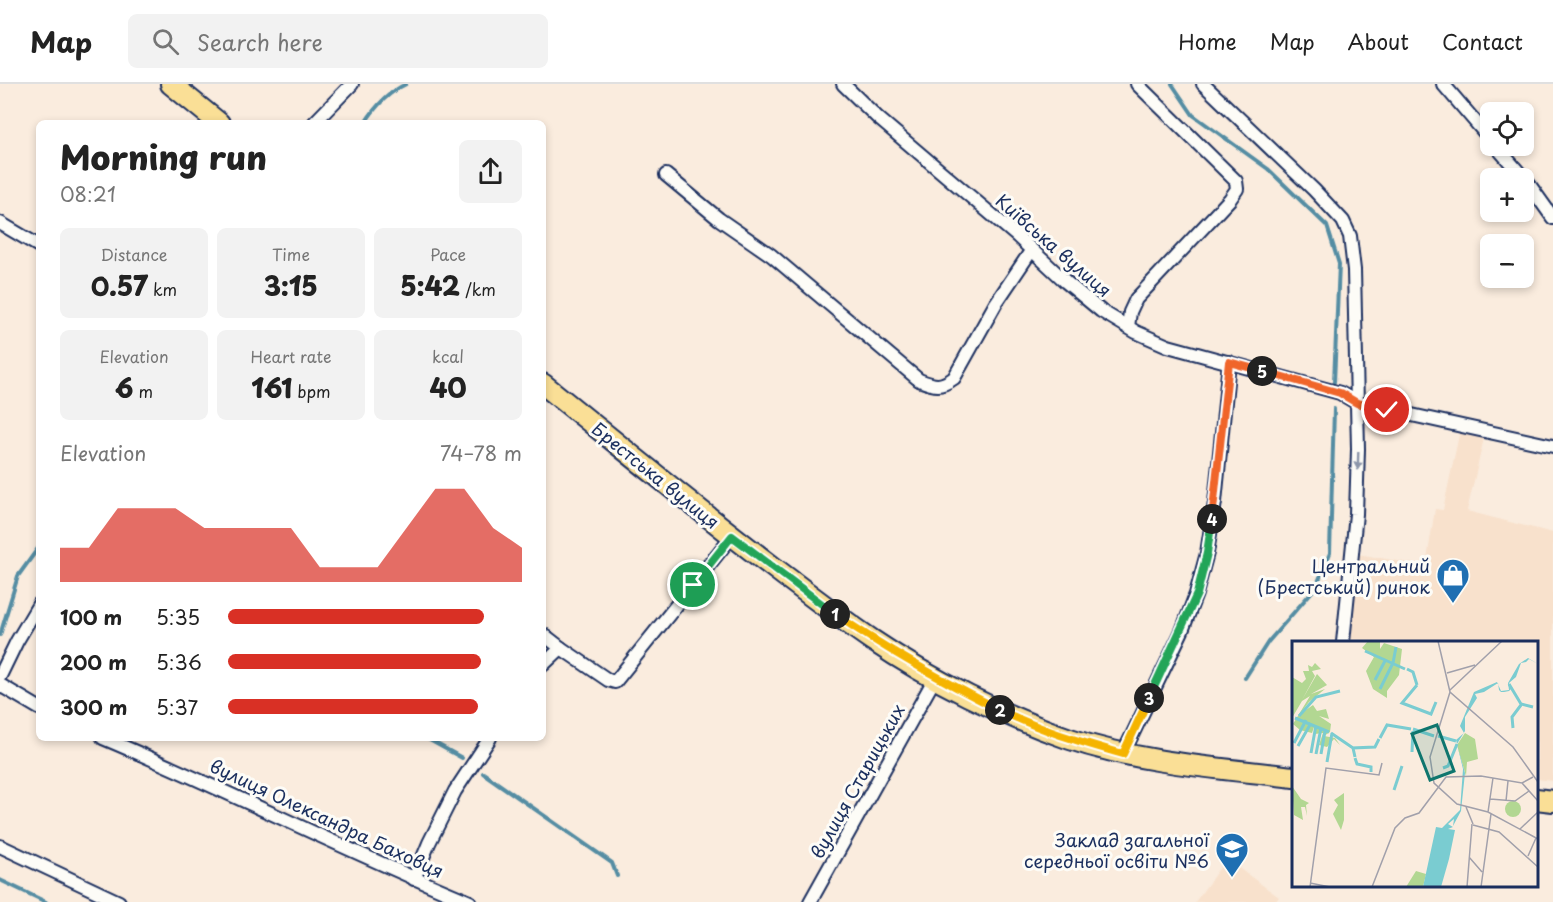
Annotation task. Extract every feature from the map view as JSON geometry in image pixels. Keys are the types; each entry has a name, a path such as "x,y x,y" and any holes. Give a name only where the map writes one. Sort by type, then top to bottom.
{"main road":[{"path":"171,84 215,120"},
{"name":"Брестська вулиця","path":"546,386 732,536 874,641 936,678 1017,719 1072,740 1123,754 1292,777"},
{"path":"1538,799 1553,801"}],"street":[{"path":"317,120 352,84"},
{"name":"Київська вулиця","path":"843,84 878,118 1101,311 1149,339 1340,393 1357,403 1553,446"},
{"path":"1128,327 1130,312 1136,299 1237,189 1236,181 1137,84"},
{"path":"1203,84 1314,190 1343,222 1350,236 1354,270 1358,449 1356,514 1343,641"},
{"path":"1443,84 1480,127"},
{"path":"1505,156 1528,183 1553,218"},
{"path":"666,174 719,219 771,255 919,380 932,385 944,386 954,378 996,303 1030,251"},
{"path":"0,223 36,244"},
{"path":"1123,754 1197,594 1207,553 1215,502 1229,362"},
{"path":"546,636 608,680 615,682 732,536"},
{"path":"0,676 36,609"},
{"path":"546,662 561,648"},
{"name":"вулиця Старицьких","path":"810,902 936,678"},
{"path":"0,685 36,706"},
{"name":"вулиця Олександра Баховця","path":"110,741 168,765 414,879 470,902"},
{"path":"414,879 455,791 488,741"},
{"path":"0,846 119,902"}],"shaded area":[{"name":"Центральний (Брестський) ринок","path":"1460,430 1485,434 1467,511 1553,533 1553,781 1538,779 1538,641 1348,641 1358,554 1426,566 1435,509 1443,510"},
{"name":"Заклад загальної середньої освіти №6","path":"1226,859 1279,897 1275,902 1195,902"}],"waterway":[{"path":"367,120 383,100 406,84"},
{"path":"1172,84 1193,115 1268,169 1327,226 1339,264 1334,382"},
{"path":"1245,678 1268,642 1316,587 1330,553 1334,409"},
{"path":"0,635 18,576 36,551"},
{"path":"431,741 462,758"},
{"path":"483,773 612,863 617,876"},
{"path":"0,880 46,902"}],"place":[{"name":"Центральний (Брестський) ринок","path":"1453,604"},
{"name":"Заклад загальної середньої освіти №6","path":"1232,878"}],"route":[{"path":"693,585 732,536 874,641 936,678 1017,719 1072,740 1123,754 1197,594 1207,553 1215,502 1229,362 1340,393 1357,403 1387,410"}]}
